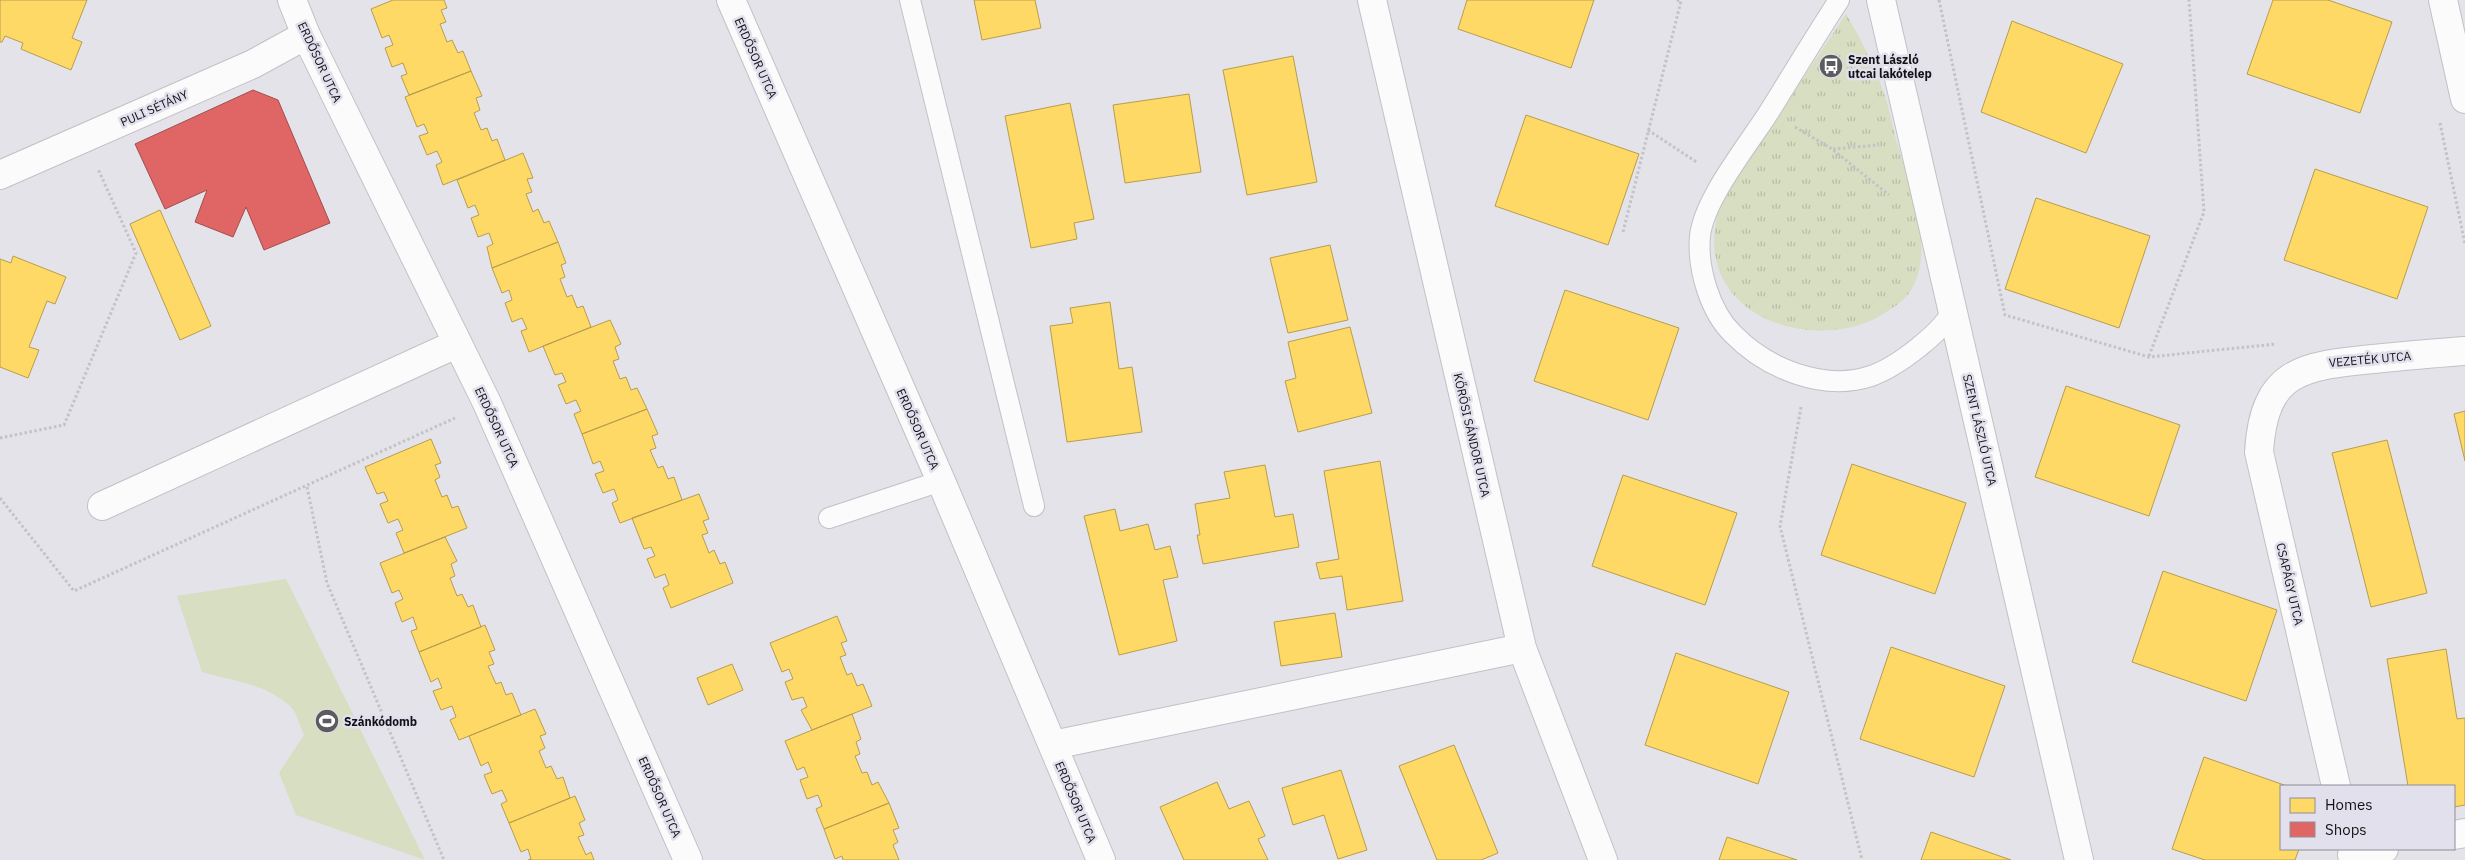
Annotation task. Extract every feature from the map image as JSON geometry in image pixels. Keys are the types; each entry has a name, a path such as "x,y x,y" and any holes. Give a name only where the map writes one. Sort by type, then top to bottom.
{"street":[{"name":"ERDŐSOR UTCA","path":"292,0 306,36 456,344 487,403 688,860"},
{"name":"ERDŐSOR UTCA","path":"731,0 940,481 1101,860"},
{"name":"KŐRÖSI SÁNDOR UTCA","path":"1372,0 1522,648 1603,860"},
{"name":"SZENT LÁSZLÓ UTCA","path":"1881,0 2079,860"},
{"path":"2442,0 2465,99"},
{"name":"PULI SÉTÁNY","path":"0,175 253,64 306,36"},
{"path":"102,506 456,344"},
{"name":"VEZETÉK UTCA","path":"2281,386 2299,372 2322,364 2465,351"},
{"name":"CSAPÁGY UTCA","path":"2281,386 2268,405 2261,425 2259,452 2336,785"},
{"path":"1053,745 1522,648"},
{"path":"2352,855 2379,850"}],"lane":[{"path":"910,0 1034,506"},
{"path":"1839,0 1724,181 1703,218 1699,252 1708,290 1722,320 1732,334 1762,358 1787,370 1807,377 1824,380 1848,380 1870,377 1882,372 1927,341 1943,327 1952,312"},
{"path":"830,518 940,481"}],"path":[{"path":"1623,232 1680,1 1676,0"},
{"path":"1939,0 2005,315 2149,357 2282,343"},
{"path":"2149,357 2204,212 2189,0"},
{"path":"1769,111 1832,149 1900,203 1926,202"},
{"path":"1648,130 1724,181"},
{"path":"0,438 64,425 136,253 85,139"},
{"path":"1832,149 1913,142"},
{"path":"1807,377 1780,526 1862,860"},
{"path":"0,498 74,591 487,403"},
{"path":"307,486 327,583 444,860"}],"green space":[{"path":"1846,14 1870,59 1887,101 1918,217 1921,256 1918,274 1911,290 1889,311 1857,326 1832,330 1806,330 1781,324 1757,314 1738,299 1723,279 1715,254 1715,225 1723,191 1779,114"},
{"name":"Szánkódomb","path":"286,579 425,860 296,815 279,773 304,735 297,716 291,707 271,693 237,681 202,672 177,596"}],"building: Homes":[{"path":"0,0 87,0 72,38 82,42 71,70 21,49 23,43 5,36 2,42 0,42"},
{"path":"393,0 444,0 447,8 441,10 446,22 440,24 447,42 452,40 458,53 463,51 471,71 409,95 401,76 407,74 403,63 392,67 385,48 393,45 389,35 382,38 371,9"},
{"path":"974,0 1035,0 1041,28 982,40"},
{"path":"1467,0 1594,0 1571,68 1458,29"},
{"path":"2273,0 2328,0 2392,22 2360,113 2247,74"},
{"path":"2012,21 2123,64 2086,153 1981,112"},
{"path":"1293,56 1317,182 1247,195 1223,70"},
{"path":"471,71 482,96 476,98 480,110 474,113 481,130 487,128 492,141 497,139 505,160 443,185 436,165 442,162 437,151 427,155 419,136 428,133 424,124 417,127 405,97"},
{"path":"1189,94 1201,172 1125,183 1113,105"},
{"path":"1070,103 1094,219 1074,223 1077,239 1031,248 1005,116"},
{"path":"1526,115 1639,154 1608,245 1495,206"},
{"path":"523,153 533,178 527,179 532,192 526,194 533,212 538,209 544,223 549,221 558,242 492,268 487,247 493,244 489,233 478,237 471,218 479,215 475,205 468,208 457,180"},
{"path":"2315,169 2428,207 2397,299 2284,260"},
{"path":"2036,198 2150,236 2119,328 2005,289"},
{"path":"160,210 211,326 180,340 130,224"},
{"path":"558,242 566,263 561,265 565,277 560,279 567,297 572,295 577,308 583,306 591,327 529,352 521,331 527,329 522,318 512,322 505,303 512,300 509,290 502,293 492,268"},
{"path":"1330,245 1348,320 1288,333 1270,258"},
{"path":"13,256 66,277 55,304 47,301 29,347 39,350 28,378 0,367 0,259 11,263"},
{"path":"1565,290 1679,328 1648,420 1534,381"},
{"path":"1110,302 1119,369 1132,367 1142,432 1067,442 1050,326 1073,323 1070,308"},
{"path":"610,320 621,344 615,347 619,359 613,361 620,379 626,377 631,390 637,388 647,409 582,434 574,414 581,411 576,400 566,404 558,385 566,382 562,373 555,375 543,346"},
{"path":"1350,327 1372,413 1298,432 1285,381 1296,378 1288,342"},
{"path":"2066,386 2180,425 2149,516 2035,477"},
{"path":"647,409 658,434 652,436 656,448 650,450 658,468 663,466 668,479 674,477 682,500 620,523 612,503 618,500 614,489 603,493 595,474 604,471 600,461 593,464 582,434"},
{"path":"2465,411 2465,461 2454,414"},
{"path":"431,439 441,463 435,465 440,477 435,480 442,497 447,495 452,508 458,506 467,528 404,553 396,533 403,530 398,519 388,523 380,504 388,501 384,492 377,494 365,467"},
{"path":"2387,440 2427,593 2371,607 2332,453"},
{"path":"1380,461 1403,601 1347,610 1342,576 1320,579 1316,563 1339,559 1324,471"},
{"path":"1852,464 1966,503 1935,594 1821,555"},
{"path":"1265,465 1275,517 1293,514 1299,547 1203,564 1197,535 1200,535 1195,504 1230,498 1224,472"},
{"path":"1623,475 1737,513 1705,605 1592,566"},
{"path":"699,494 709,519 703,521 708,533 702,535 709,553 714,550 720,564 725,562 733,583 671,608 663,588 669,585 665,574 655,578 647,559 655,556 651,547 644,549 632,518"},
{"path":"1115,509 1120,531 1148,524 1155,550 1170,546 1178,577 1163,580 1177,641 1119,655 1084,516"},
{"path":"445,537 457,561 451,564 455,576 450,578 457,596 462,594 468,607 473,605 481,627 419,652 411,631 417,629 413,617 402,622 395,603 403,599 399,590 392,593 380,563"},
{"path":"2163,571 2277,610 2246,701 2132,662"},
{"path":"1335,613 1342,657 1281,666 1274,622"},
{"path":"837,616 847,641 841,643 846,655 840,657 847,675 852,673 857,686 863,684 872,706 812,730 801,710 807,707 803,697 792,700 785,682 793,679 789,669 782,672 770,643"},
{"path":"485,625 495,650 489,652 494,664 488,666 496,684 501,682 506,695 512,693 521,715 459,740 450,720 456,717 452,706 441,710 433,691 442,688 438,678 431,682 419,652"},
{"path":"1891,647 2005,686 1974,777 1860,739"},
{"path":"2446,649 2457,719 2465,718 2465,805 2455,807 2455,785 2408,785 2387,659"},
{"path":"1676,653 1789,692 1758,784 1645,745"},
{"path":"732,664 743,690 708,705 697,678"},
{"path":"535,709 546,734 540,736 545,748 539,751 546,768 551,766 557,779 563,777 570,798 509,823 501,804 507,801 502,790 492,794 484,775 492,772 488,762 481,766 469,736"},
{"path":"852,714 861,739 856,742 860,754 855,756 862,773 867,772 872,785 878,782 889,803 824,829 816,809 822,806 818,795 807,799 800,780 808,777 804,767 797,770 785,741"},
{"path":"1454,745 1498,853 1481,860 1437,860 1399,766"},
{"path":"2204,757 2284,785 2280,785 2280,850 2299,850 2295,860 2205,860 2172,849"},
{"path":"1341,770 1367,850 1338,859 1324,815 1293,825 1282,788"},
{"path":"1217,782 1229,809 1249,801 1265,836 1258,839 1268,860 1184,860 1160,807"},
{"path":"575,796 585,820 579,823 584,835 578,837 586,855 591,852 594,860 528,860 531,859 528,849 521,852 509,823"},
{"path":"889,803 899,828 893,830 898,842 893,845 899,860 843,860 842,856 835,859 824,829"},
{"path":"1931,832 2011,860 1921,860"},
{"path":"1727,837 1797,860 1719,860"}],"building: Shops":[{"path":"253,90 278,100 330,223 264,250 246,207 233,237 195,222 207,190 165,209 135,144"}],"place":[{"name":"Szent László utcai lakótelep","path":"1831,66"},
{"name":"Szánkódomb","path":"327,721"}]}
